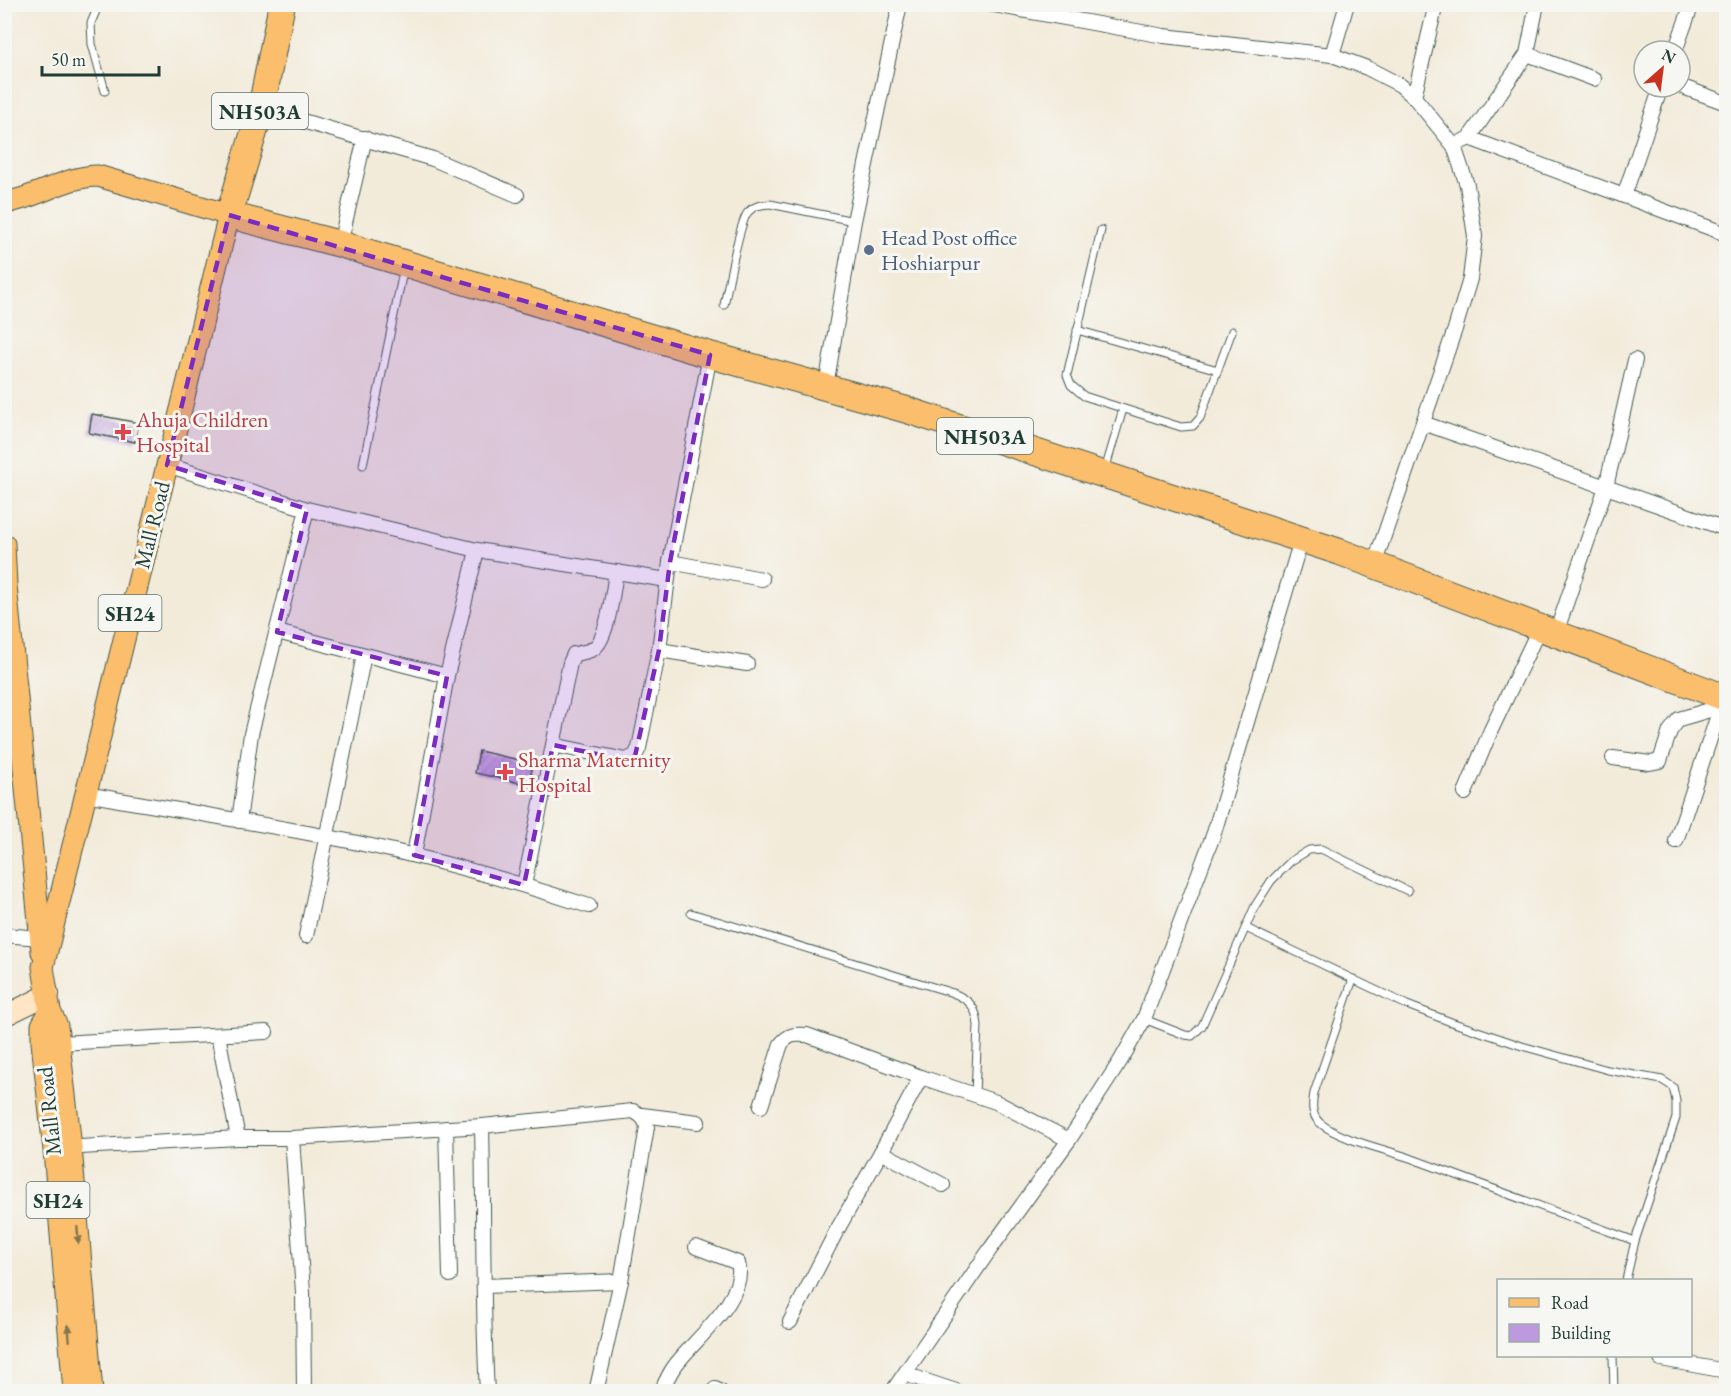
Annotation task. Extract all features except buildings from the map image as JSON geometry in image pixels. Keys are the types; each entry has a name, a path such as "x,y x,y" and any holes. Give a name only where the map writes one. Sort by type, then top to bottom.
{"highway":[{"name":"Mall Road","path":"229,215 261,109 282,4"},
{"name":"NH503A","path":"229,215 340,244 710,355 907,410 1374,565 1548,630 1724,701"}],"main road":[{"path":"4,203 17,201 82,176 98,176 229,215"},
{"name":"Mall Road","path":"74,1392 59,1043 43,967 229,215"},
{"path":"4,544 5,585 43,967"},
{"name":"Mall Road","path":"49,1003 42,1025 42,1042 62,1149 92,1392"}],"street":[{"path":"826,386 854,221 900,4"},
{"path":"988,4 1164,36 1332,55 1386,77 1414,97 1454,146 1467,185 1476,236 1470,279 1424,423 1374,565"},
{"path":"1332,55 1347,4"},
{"path":"1414,97 1436,4"},
{"path":"1454,146 1469,138 1527,54 1537,4"},
{"path":"1679,39 1692,4"},
{"path":"1527,54 1594,79"},
{"path":"1692,90 1726,103"},
{"path":"1624,196 1657,99"},
{"path":"261,109 433,159 517,195"},
{"path":"340,244 365,138"},
{"path":"1469,138 1726,234"},
{"path":"553,745 626,760 635,756 639,748 659,650 670,562 710,355"},
{"path":"1465,793 1491,730 1548,630 1606,487 1635,360"},
{"path":"1424,423 1726,529"},
{"path":"167,465 307,509 477,550 667,580"},
{"path":"239,821 251,734 307,509"},
{"path":"892,1392 1069,1140 1121,1060 1144,1018 1215,833 1300,540"},
{"path":"414,855 447,676 477,550"},
{"path":"670,562 762,579"},
{"path":"524,885 570,663 574,654 594,648 601,640 616,572"},
{"path":"277,632 447,676"},
{"path":"659,650 747,664"},
{"path":"306,936 328,837 363,655"},
{"path":"1613,758 1650,763 1660,761 1670,731 1679,719 1724,701"},
{"path":"1676,841 1724,701"},
{"path":"85,794 328,837 414,855 524,885 589,906"},
{"path":"4,935 40,938"},
{"path":"4,1016 49,1003"},
{"path":"59,1043 266,1032"},
{"path":"761,1106 781,1044 787,1037 796,1034 807,1035 996,1102 1069,1140"},
{"path":"218,1035 238,1138"},
{"path":"790,1322 836,1232 921,1077"},
{"path":"62,1149 482,1126 625,1111 698,1122"},
{"path":"596,1392 621,1281 647,1127 642,1115"},
{"path":"482,1126 485,1286 483,1323 487,1392"},
{"path":"446,1128 450,1275"},
{"path":"292,1138 303,1292 304,1392"},
{"path":"880,1152 943,1185"},
{"path":"661,1392 674,1367 722,1312 739,1280 738,1263 696,1247"},
{"path":"485,1286 621,1281"},
{"path":"1661,1359 1726,1371"},
{"path":"905,1374 959,1392"}],"lane":[{"path":"99,4 91,23 92,44 105,91"},
{"path":"724,305 743,222 751,210 759,205 770,204 854,221"},
{"path":"1101,230 1067,375 1071,386 1084,396 1123,409 1181,426 1193,426 1200,418 1232,331"},
{"path":"363,465 405,265"},
{"path":"1077,330 1218,370"},
{"path":"1103,475 1123,409"},
{"path":"1144,1018 1185,1035 1192,1036 1197,1032 1208,1014 1255,906 1280,870 1309,850 1321,849 1336,855 1408,891"},
{"path":"691,913 953,993 966,999 973,1005 978,1025 975,1094"},
{"path":"1246,928 1407,1005 1522,1046 1608,1070 1662,1080 1673,1087 1676,1118 1635,1241 1626,1279"},
{"path":"1353,979 1314,1094 1313,1113 1319,1122 1359,1141 1635,1241"},
{"path":"1613,1357 1614,1392"}],"highlighted area":[{"path":"229,215 710,355 670,562 659,650 635,756 626,760 553,745 524,885 414,855 447,676 277,632 307,509 167,465"}],"place":[{"name":"Head Post office Hoshiarpur","path":"869,250"},
{"name":"Ahuja Children Hospital","path":"123,432"},
{"name":"Sharma Maternity Hospital","path":"505,772"}]}
